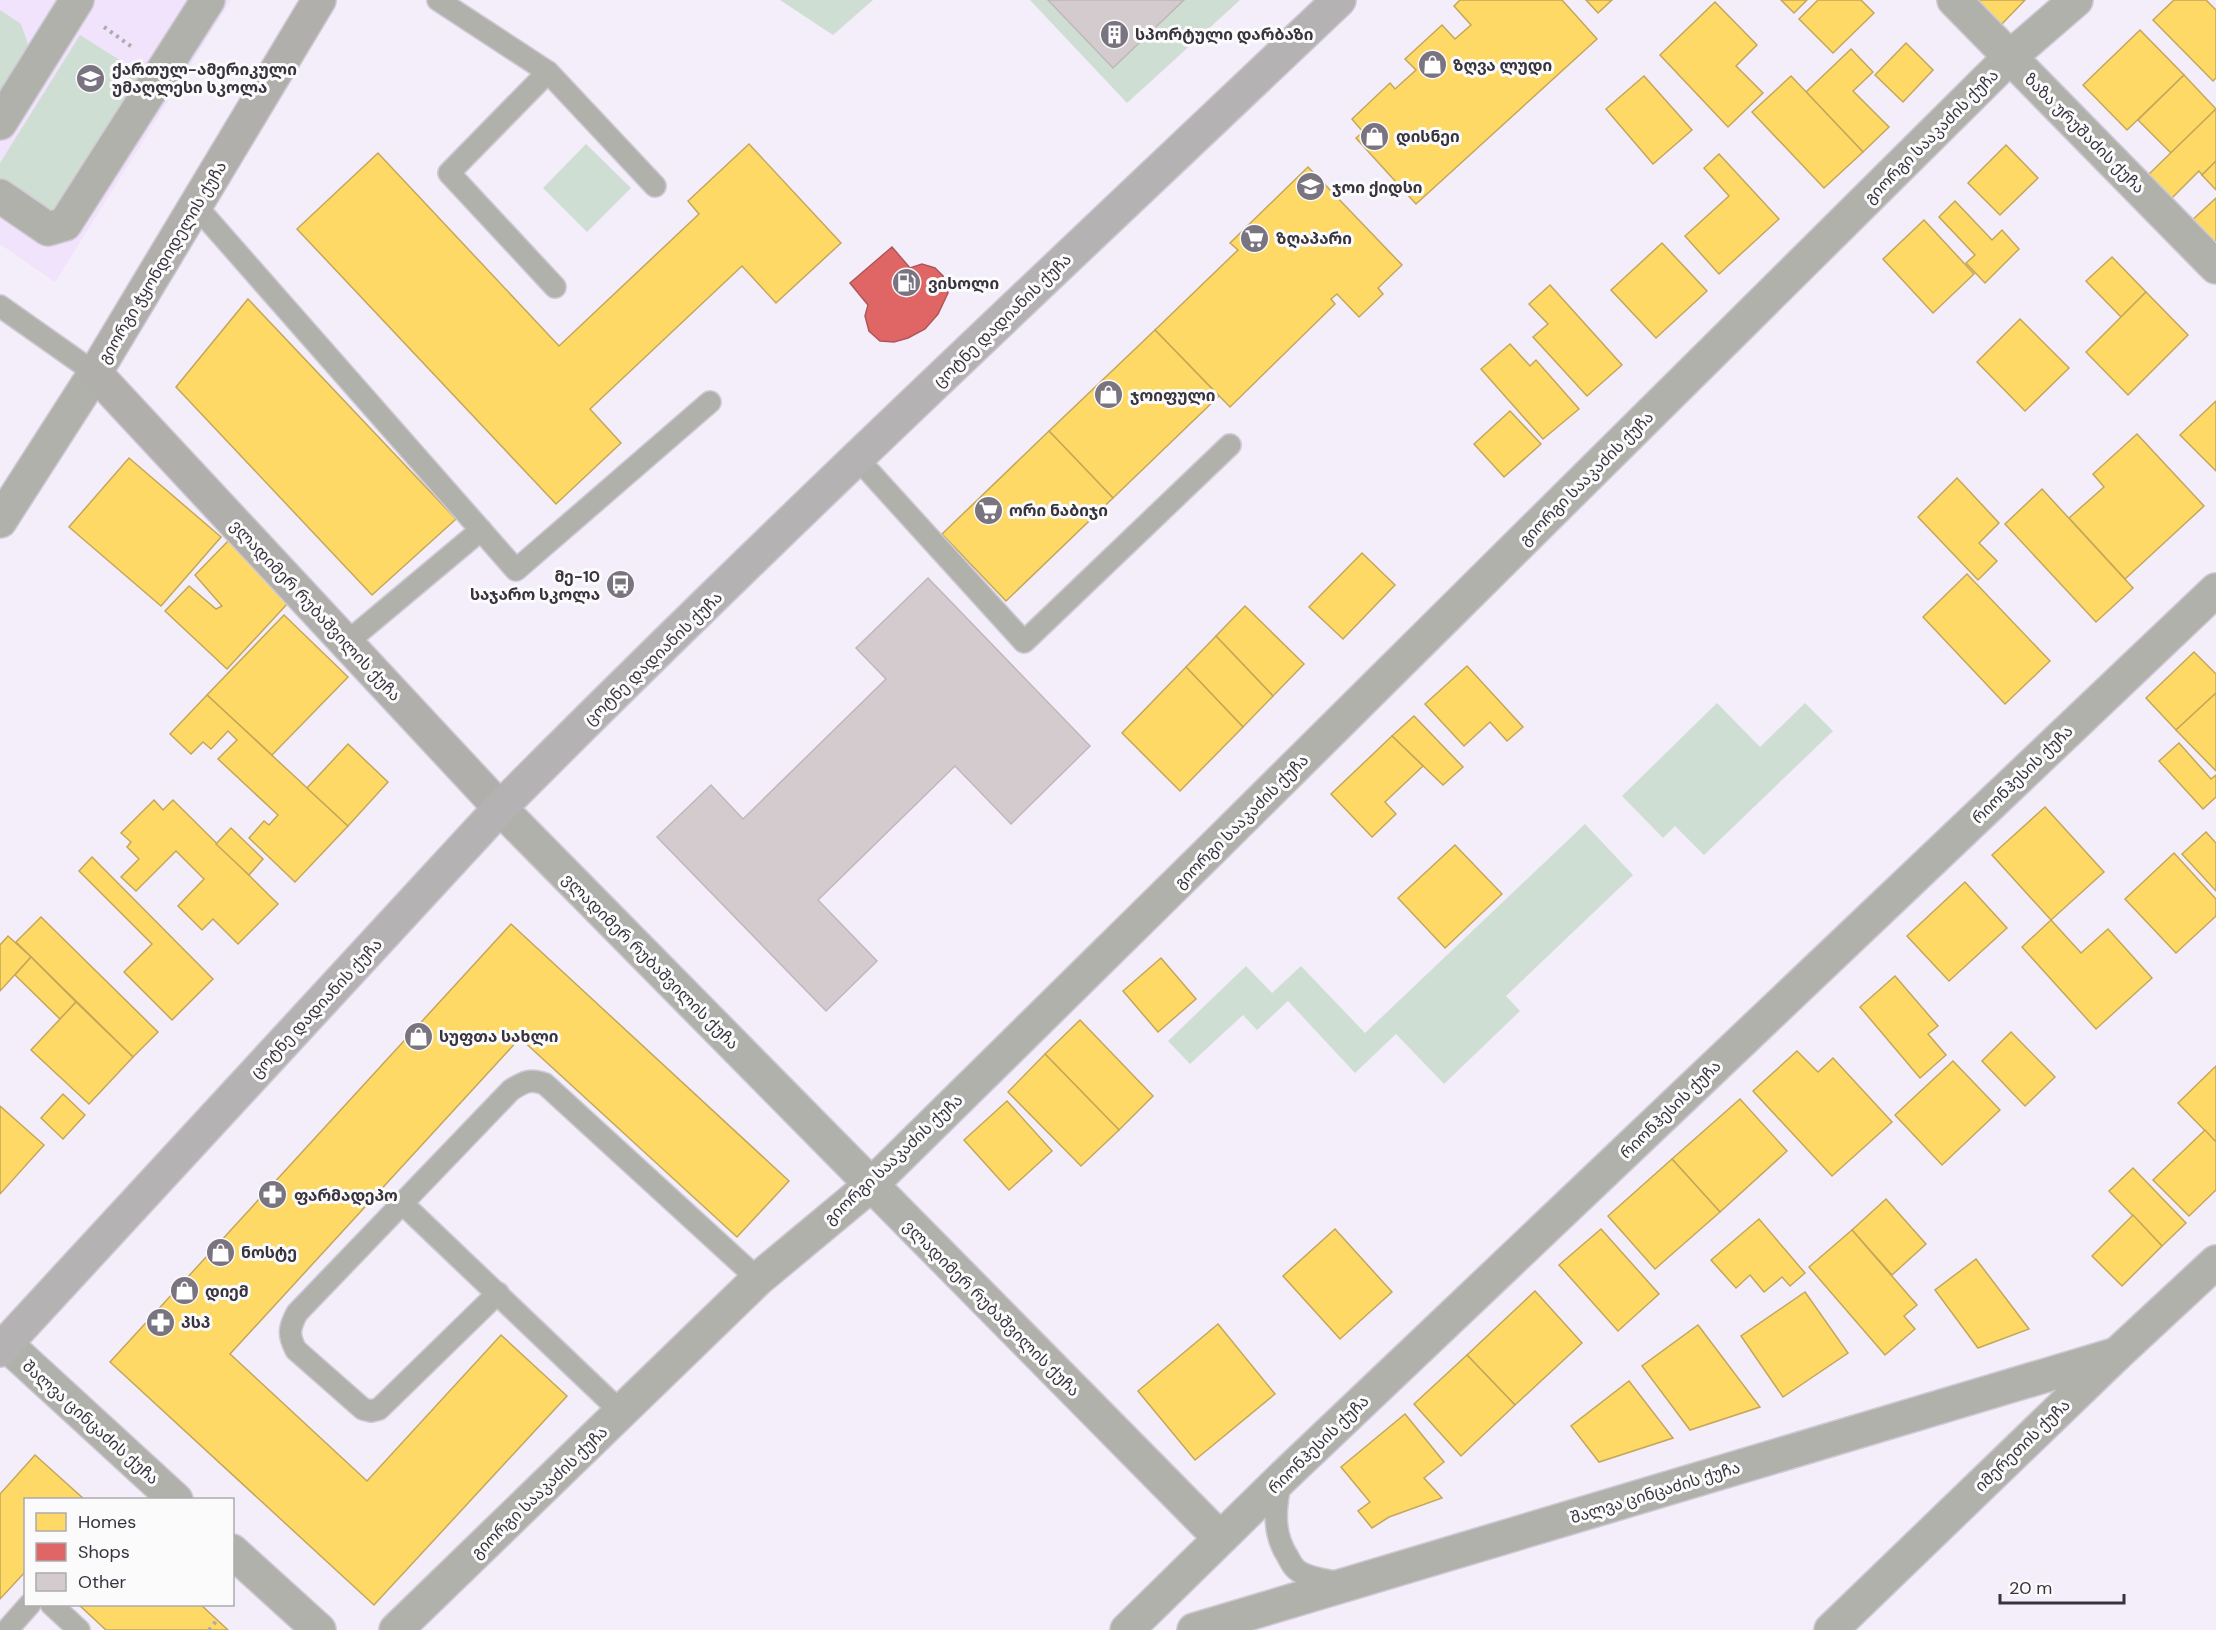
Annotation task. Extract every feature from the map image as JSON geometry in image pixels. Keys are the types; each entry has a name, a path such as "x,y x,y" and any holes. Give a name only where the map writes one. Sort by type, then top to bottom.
{"main road":[{"name":"ცოტნე დადიანის ქუჩა","path":"3,1347 500,808 857,458 1340,0"}],"street":[{"path":"0,196 48,229 65,224 208,0"},
{"name":"გიორგი ჭყონდიდელის ქუჩა","path":"0,521 95,373 319,0"},
{"name":"ზაზა ურუშაძის ქუჩა","path":"1954,0 2216,267"},
{"name":"გიორგი სააკაძის ქუჩა","path":"396,1630 758,1279 871,1185 1206,856 2010,57 2076,0"},
{"path":"0,123 75,3"},
{"name":"ვლადიმერ რუბაშვილის ქუჩა","path":"95,373 500,808 1220,1538"},
{"name":"რიონჰესის ქუჩა","path":"1127,1630 1281,1479 2216,590"},
{"name":"იმერეთის ქუჩა","path":"1831,1630 2117,1354 2216,1263"},
{"name":"შალვა ცინცაძის ქუჩა","path":"3,1347 174,1498"},
{"name":"შალვა ცინცაძის ქუჩა","path":"1194,1630 2117,1354"},
{"path":"234,1553 319,1630"}],"lane":[{"path":"438,0 548,72 655,186"},
{"path":"548,72 448,173 555,287"},
{"path":"196,206 516,570 710,402"},
{"path":"0,306 95,373"},
{"path":"857,458 1024,642 1230,445"},
{"path":"346,643 481,530"},
{"path":"498,1293 379,1409 371,1411 363,1409 296,1350 290,1337 289,1326 297,1313 511,1090 534,1080 545,1084 758,1279"},
{"path":"403,1204 621,1412"},
{"path":"1281,1479 1275,1505 1276,1530 1282,1549 1297,1570 1312,1577 1347,1584"},
{"path":"7,1630 29,1606"},
{"path":"52,1606 79,1630"}],"path":[{"path":"75,3 164,70"},
{"path":"209,1630 217,1620"}],"shaded area":[{"name":"ქართულ-ამერიკული უმაღლესი სკოლა","path":"0,0 231,0 55,282 0,244"},
{"path":"780,0 873,0 833,35"},
{"path":"1030,0 1240,0 1127,103"},
{"path":"0,10 21,24 29,47 0,93"},
{"path":"80,35 145,76 56,220 0,185 0,163"},
{"path":"586,144 631,188 587,232 543,188"},
{"path":"1717,703 1760,747 1805,703 1833,731 1704,855 1675,826 1663,838 1622,796"},
{"path":"1585,824 1633,875 1506,996 1520,1011 1444,1084 1396,1034 1355,1073 1288,1001 1257,1030 1243,1015 1190,1064 1168,1041 1246,966 1272,993 1301,966 1365,1033"}],"building: Homes":[{"path":"1460,0 1562,0 1597,39 1416,204 1356,138 1363,132 1352,119 1390,83 1395,89 1416,70 1405,59 1442,25 1455,39 1471,25 1454,6"},
{"path":"1586,0 1612,0 1598,13"},
{"path":"1781,0 1807,0 1794,13"},
{"path":"1818,0 1861,0 1874,13 1833,53 1799,19"},
{"path":"1972,0 2025,0 1999,27"},
{"path":"2174,0 2206,0 2216,10 2216,78 2213,81 2153,20"},
{"path":"1715,2 1757,45 1736,66 1763,93 1728,127 1660,55"},
{"path":"2140,30 2184,75 2127,130 2083,85"},
{"path":"1906,43 1933,70 1903,102 1875,75"},
{"path":"1851,49 1873,72 1853,91 1889,127 1863,152 1806,92"},
{"path":"2184,75 2216,109 2171,153 2138,120"},
{"path":"1644,76 1692,130 1653,164 1606,109"},
{"path":"1791,76 1863,152 1824,188 1752,112"},
{"path":"2216,109 2216,161 2202,175 2199,171 2170,200 2147,176"},
{"path":"749,144 841,243 776,303 742,266 590,409 621,443 556,504 297,229 378,153 559,346 699,214 688,201"},
{"path":"2006,145 2038,178 2000,215 1968,183"},
{"path":"1719,154 1779,219 1719,274 1685,236 1729,196 1704,168"},
{"path":"2216,161 2216,190 2202,175"},
{"path":"1308,167 1402,265 1378,288 1383,294 1359,317 1337,294 1331,299 1335,304 1230,407 1155,330 1238,250 1230,243"},
{"path":"2216,198 2216,240 2211,246 2189,223"},
{"path":"1955,201 1992,240 2002,230 2019,249 1985,283 1966,263 1975,255 1939,217"},
{"path":"1924,220 1974,274 1933,313 1883,259"},
{"path":"1662,243 1707,291 1656,338 1611,290"},
{"path":"2112,257 2146,292 2121,317 2086,281"},
{"path":"1550,285 1622,365 1587,396 1533,337 1548,324 1529,304"},
{"path":"2146,292 2188,335 2128,395 2086,352"},
{"path":"248,299 456,519 372,595 176,387"},
{"path":"2020,319 2069,368 2025,411 1977,362"},
{"path":"1155,330 1219,396 1113,498 1049,431"},
{"path":"1510,344 1530,366 1536,360 1579,409 1543,439 1481,369"},
{"path":"2216,401 2216,471 2180,435"},
{"path":"1510,411 1541,444 1504,477 1474,444"},
{"path":"1049,431 1113,498 1006,601 942,534"},
{"path":"2137,434 2204,506 2125,579 2069,518 2104,487 2093,474"},
{"path":"129,458 221,537 161,606 69,527"},
{"path":"1957,478 1999,523 1979,543 1997,561 1978,580 1918,517"},
{"path":"2042,489 2133,588 2096,622 2005,524"},
{"path":"229,540 288,603 227,669 165,611 189,586 216,609 222,606 195,575"},
{"path":"1362,553 1395,585 1343,639 1309,607"},
{"path":"1967,574 2050,661 2005,704 1923,617"},
{"path":"1245,606 1304,664 1273,696 1216,636"},
{"path":"284,615 348,677 272,755 207,695"},
{"path":"1216,636 1273,696 1243,727 1186,667"},
{"path":"2194,652 2216,674 2216,693 2176,730 2146,698"},
{"path":"1467,666 1523,727 1507,741 1490,722 1464,746 1425,704"},
{"path":"1186,667 1243,727 1180,791 1122,733"},
{"path":"2216,693 2216,771 2176,730"},
{"path":"207,695 348,826 295,882 249,838 264,821 269,825 278,815 218,759 237,740 228,731 211,749 203,742 191,754 170,734"},
{"path":"1414,716 1463,767 1443,785 1392,736"},
{"path":"1392,736 1423,766 1385,802 1396,814 1372,837 1331,794"},
{"path":"2179,743 2211,779 2216,775 2216,797 2203,809 2159,761"},
{"path":"348,744 388,782 348,826 307,788"},
{"path":"154,800 163,810 173,800 278,904 238,944 213,919 202,930 178,906 204,879 176,851 136,891 121,877 139,859 127,847 131,842 121,833"},
{"path":"2045,807 2104,872 2051,920 1992,855"},
{"path":"231,828 263,859 249,875 216,844"},
{"path":"2206,832 2216,843 2216,891 2182,854"},
{"path":"1455,845 1502,894 1445,948 1398,898"},
{"path":"2174,853 2216,899 2216,916 2176,953 2125,899"},
{"path":"92,857 213,979 172,1020 124,972 152,944 79,871"},
{"path":"1965,882 2007,928 1949,981 1907,936"},
{"path":"41,917 158,1032 133,1057 16,942"},
{"path":"2051,920 2081,953 2108,929 2152,978 2096,1029 2022,947"},
{"path":"511,924 789,1181 737,1237 520,1038 230,1354 367,1481 501,1335 567,1396 374,1605 110,1362"},
{"path":"8,936 31,957 0,991 0,945"},
{"path":"31,957 76,1002 60,1019 15,975"},
{"path":"1161,958 1196,999 1158,1032 1123,991"},
{"path":"1895,976 1938,1026 1928,1034 1946,1055 1920,1078 1860,1007"},
{"path":"76,1002 133,1057 89,1104 31,1050"},
{"path":"1080,1020 1153,1096 1119,1130 1045,1054"},
{"path":"2011,1032 2055,1077 2025,1106 1982,1061"},
{"path":"1797,1051 1818,1072 1833,1058 1892,1122 1832,1176 1753,1091"},
{"path":"1045,1054 1119,1130 1081,1166 1008,1092"},
{"path":"1953,1061 2000,1110 1942,1165 1895,1115"},
{"path":"2216,1066 2216,1142 2178,1103"},
{"path":"63,1094 85,1115 63,1139 41,1118"},
{"path":"1740,1099 1787,1151 1720,1212 1672,1159"},
{"path":"1007,1101 1052,1151 1009,1190 964,1140"},
{"path":"0,1106 44,1145 0,1194"},
{"path":"2205,1130 2216,1142 2216,1190 2189,1216 2153,1180"},
{"path":"1672,1159 1720,1212 1655,1269 1608,1216"},
{"path":"2133,1168 2186,1223 2162,1246 2109,1191"},
{"path":"1886,1199 1926,1244 1892,1275 1852,1230"},
{"path":"2133,1215 2162,1246 2122,1286 2092,1256"},
{"path":"1759,1219 1805,1273 1790,1286 1782,1277 1764,1292 1750,1275 1736,1288 1711,1260"},
{"path":"1335,1229 1392,1292 1340,1339 1283,1276"},
{"path":"1601,1229 1659,1294 1618,1331 1559,1265"},
{"path":"1852,1230 1917,1305 1904,1316 1915,1329 1885,1355 1809,1267"},
{"path":"1976,1259 2029,1329 1978,1348 1935,1290"},
{"path":"1535,1291 1582,1343 1515,1405 1467,1355"},
{"path":"1805,1292 1848,1353 1783,1397 1741,1336"},
{"path":"1218,1324 1275,1394 1195,1460 1138,1391"},
{"path":"1698,1325 1760,1407 1690,1430 1642,1366"},
{"path":"1467,1355 1515,1405 1461,1456 1414,1404"},
{"path":"1629,1381 1673,1438 1599,1462 1571,1426"},
{"path":"1405,1414 1444,1462 1424,1478 1442,1498 1389,1517 1372,1528 1358,1511 1370,1502 1341,1467"},
{"path":"35,1455 83,1498 24,1498 24,1573 0,1599 0,1494"},
{"path":"80,1606 202,1606 228,1630 106,1630"}],"building: Shops":[{"path":"892,247 910,268 922,264 935,268 943,276 948,293 938,314 925,329 894,342 880,341 869,331 865,316 868,305 850,283"}],"building: Other":[{"name":"სპორტული დარბაზი","path":"1048,0 1184,0 1113,68"},
{"path":"928,578 1090,746 1011,824 955,766 818,900 877,961 826,1011 657,837 711,785 743,819 886,679 856,648"}],"place":[{"name":"სპორტული დარბაზი","path":"1114,34"},
{"name":"ზღვა ლუდი","path":"1432,65"},
{"name":"ქართულ-ამერიკული უმაღლესი სკოლა","path":"91,78"},
{"name":"დისნეი","path":"1375,136"},
{"name":"ჯოი ქიდსი","path":"1311,187"},
{"name":"ზღაპარი","path":"1255,238"},
{"name":"ვისოლი","path":"907,283"},
{"name":"ჯოიფული","path":"1109,395"},
{"name":"ორი ნაბიჯი","path":"988,510"},
{"name":"მე-10 საჯარო სკოლა","path":"621,585"},
{"name":"სუფთა სახლი","path":"418,1036"},
{"name":"ფარმადეპო","path":"273,1195"},
{"name":"ნოსტე","path":"220,1252"},
{"name":"დიემ","path":"184,1291"},
{"name":"პსპ","path":"160,1322"}]}
